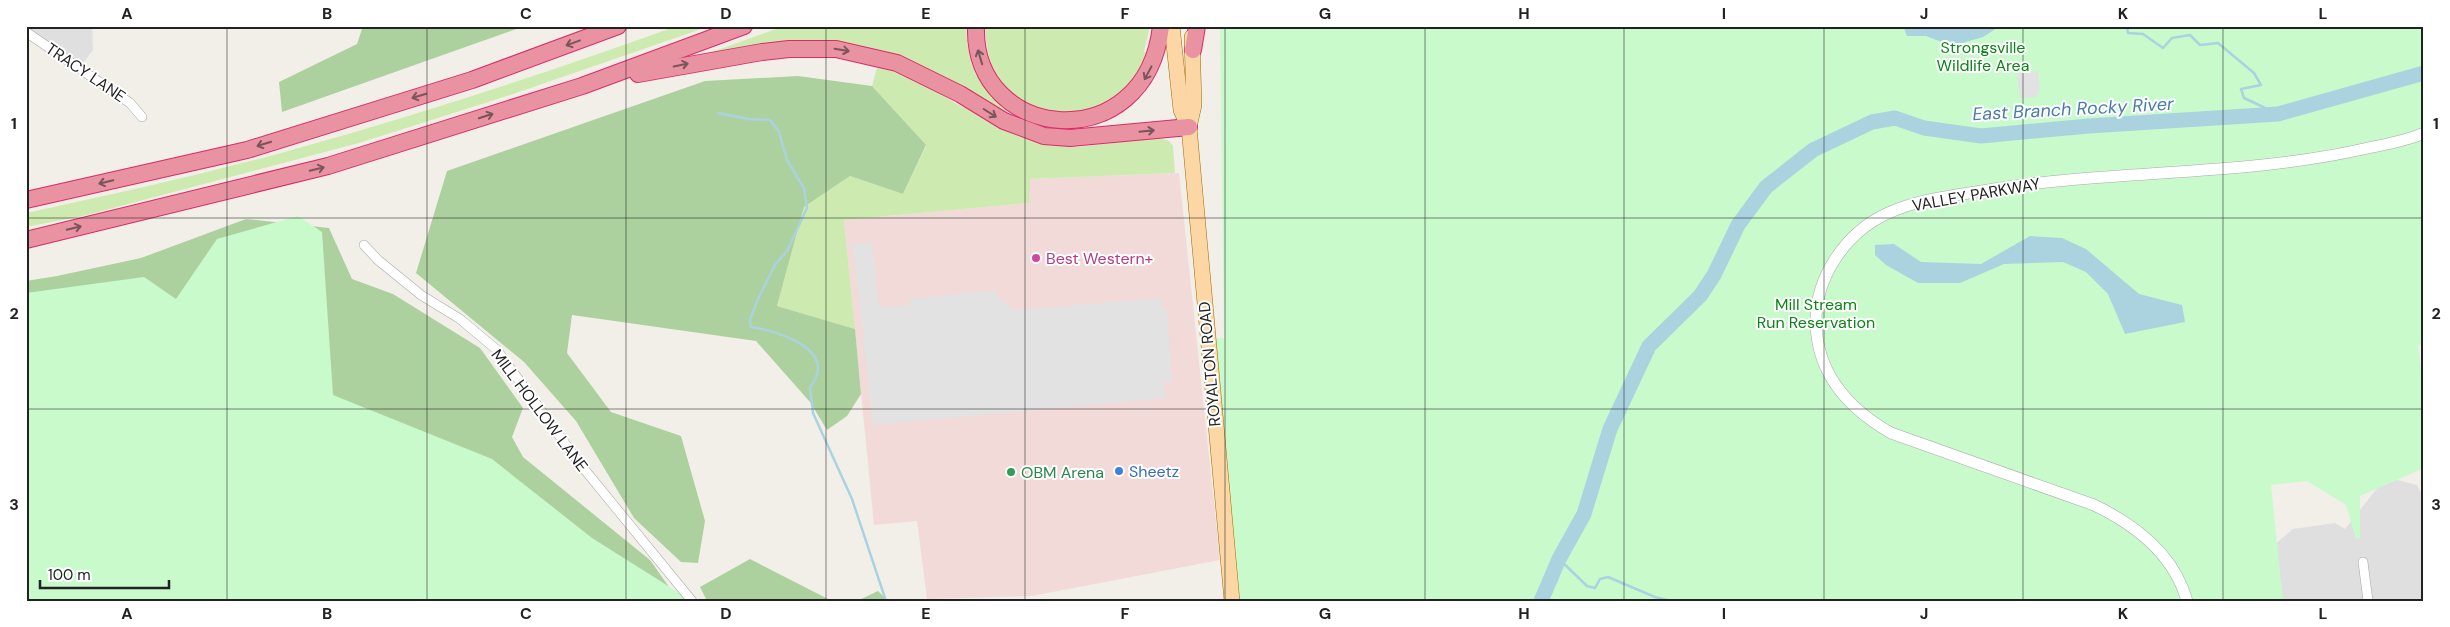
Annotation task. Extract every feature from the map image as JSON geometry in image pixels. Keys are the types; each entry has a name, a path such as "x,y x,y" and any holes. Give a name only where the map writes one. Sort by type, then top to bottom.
{"highway":[{"path":"26,200 247,150 472,80 618,26"},
{"path":"26,240 328,166 582,86 744,26"},
{"path":"976,26 977,46 982,64 998,90 1022,110 1046,119 1064,121 1091,118 1117,106 1130,96 1142,82 1151,67 1161,26"},
{"path":"1192,50 1197,26"},
{"path":"582,86 694,62 762,52 789,49 836,49 897,63 960,94 1004,121 1044,136 1070,138 1189,127"}],"main road":[{"name":"ROYALTON ROAD","path":"1172,26 1181,110 1189,127"},
{"name":"ROYALTON ROAD","path":"1190,26 1194,105 1189,127 1232,601"}],"street":[{"name":"TRACY LANE","path":"26,32 130,102 142,116"},
{"name":"VALLEY PARKWAY","path":"2187,601 2176,574 2151,541 2118,517 2094,505 1891,433 1868,420 1850,405 1831,379 1819,350 1816,314 1819,294 1826,275 1855,234 1869,223 1888,213 1935,199 2031,182 2290,163 2410,140 2424,133"},
{"name":"MILL HOLLOW LANE","path":"364,245 378,260 421,295 460,319 497,350 580,464 692,601"},
{"path":"2363,562 2368,601"}],"shaded area":[{"path":"26,26 92,26 93,50 83,63 71,66 26,37"},
{"path":"2038,71 2040,91 2035,97 2020,98 2017,74"},
{"path":"1179,173 1220,560 1032,596 927,599 917,521 874,525 844,220 1029,203 1029,179"},
{"path":"872,242 879,307 910,305 910,299 996,290 997,297 1015,310 1161,298 1162,308 1167,309 1172,382 1164,382 1166,398 873,425 853,244"},
{"path":"2386,477 2417,485 2424,498 2424,601 2269,601 2263,554 2293,529 2335,523 2345,529"}],"green space":[{"path":"363,26 525,26 282,112 279,82 357,44"},
{"path":"677,26 710,26 507,96 359,143 83,216 26,227 26,213 255,160 386,123 581,60"},
{"path":"784,26 966,26 969,54 978,77 993,97 1013,117 878,54 698,57"},
{"path":"985,26 1150,26 1144,52 1148,53 1133,78 1114,99 1101,106 1086,110 1055,112 1040,109 1026,103 1013,95 1002,84 994,71 989,57"},
{"name":"Mill Stream Run Reservation","path":"1220,26 2424,26 2424,344 2418,345 2424,396 2424,468 2360,496 2360,538 2356,539 2346,505 2307,481 2271,485 2283,601 1237,601 1208,339 1224,338"},
{"path":"878,64 907,73 955,103 1039,144 1078,147 1159,138 1169,141 1173,146 1175,173 1030,179 1029,203 844,220 855,329 777,306 804,207 850,176 903,194 926,146 872,86"},
{"path":"798,76 872,86 926,145 903,194 850,176 804,207 777,306 855,329 861,394 847,416 827,430 810,402 756,341 572,315 567,353 611,412 681,436 705,521 698,563 681,562 634,518 576,421 524,362 416,273 447,171 705,81"},
{"path":"298,216 322,232 333,395 492,459 592,538 692,601 26,601 26,293 144,277 176,299 217,239"},
{"path":"246,219 329,228 352,279 393,294 480,348 523,408 512,437 523,457 650,560 679,601 26,601 26,281 141,258"},
{"path":"750,559 832,601 707,601 700,587"},
{"path":"878,591 888,601 857,601"}],"water":[{"path":"1903,26 2000,26 1983,37 1952,46 1926,36 1907,36"},
{"path":"2030,236 2062,238 2086,249 2139,294 2182,305 2185,322 2125,334 2108,294 2086,272 2063,262 2004,264 1960,283 1918,283 1886,265 1875,255 1875,245 1894,244 1921,262 1981,264"}],"waterway":[{"path":"2127,26 2128,33 2143,34 2163,48 2172,38 2190,35 2200,45 2218,43 2254,73 2261,85 2241,89 2244,98 2278,114"},
{"name":"East Branch Rocky River","path":"1541,601 1559,559 1584,514 1610,429 1649,346 1700,296 1714,275 1738,225 1766,187 1813,150 1872,122 1895,118 1924,128 1981,136 2089,126 2278,114 2424,73"},
{"path":"718,113 748,119 770,120 779,132 787,160 804,188 807,208 787,251 775,265 757,301 750,320 751,327 776,333 802,345 812,353 817,363 817,374 810,387 813,413 852,499 886,601"},
{"path":"1559,559 1587,586 1595,588 1600,579 1608,577 1655,597 1671,601"}],"place":[{"name":"Best Western+","path":"1036,258"},
{"name":"Sheetz","path":"1119,471"},
{"name":"OBM Arena","path":"1011,472"}],"park label":[{"name":"Strongsville Wildlife Area","path":"1983,56"}]}
